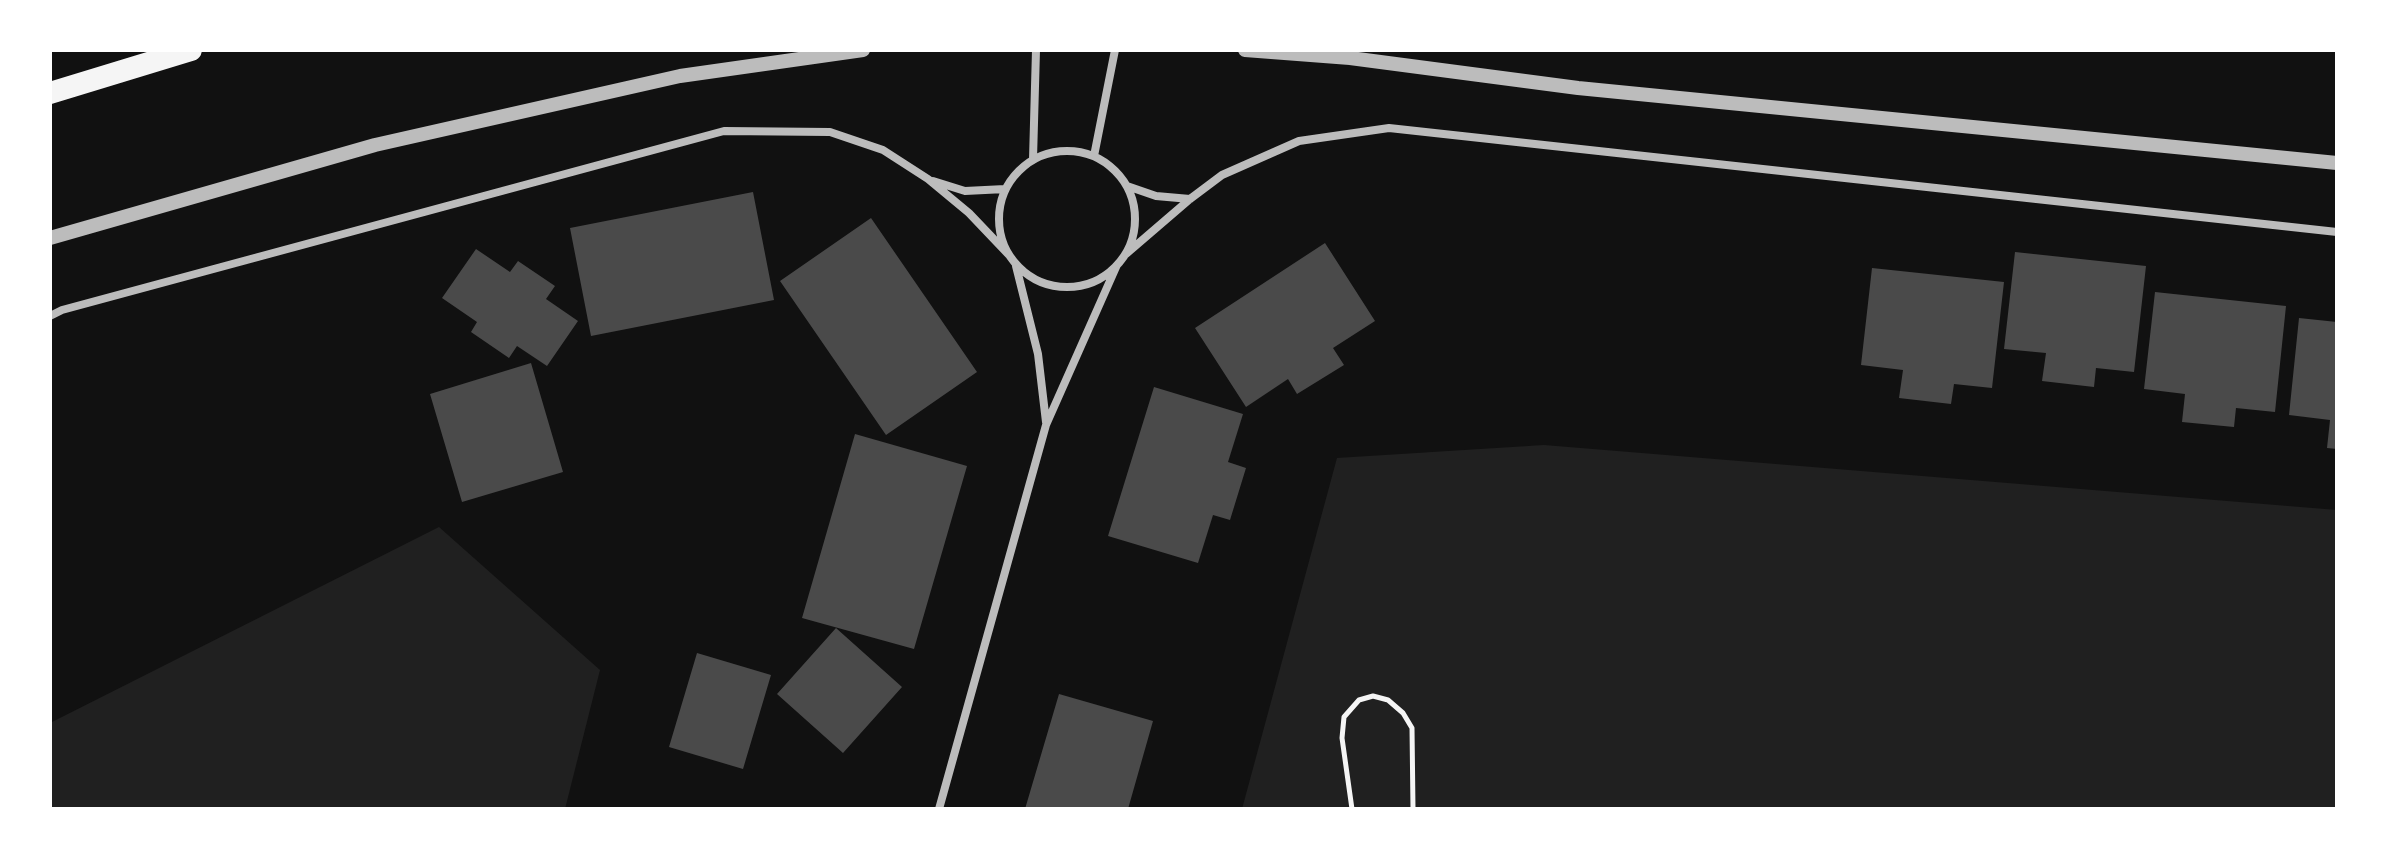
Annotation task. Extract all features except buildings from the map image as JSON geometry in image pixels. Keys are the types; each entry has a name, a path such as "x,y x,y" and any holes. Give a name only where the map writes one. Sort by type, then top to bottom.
{"highway":[{"path":"50,93 191,50"}],"street":[{"path":"50,238 375,145 680,76 863,50"},
{"path":"1033,159 1036,50"},
{"path":"1094,156 1115,50"},
{"path":"1245,50 1350,58 1578,88 2337,163"},
{"path":"1016,266 1032,279 1052,286 1074,288 1095,282 1222,175 1299,141 1389,128 2337,232"},
{"path":"50,316 62,310 724,131 830,132 883,150 928,179 969,213 1009,255"},
{"path":"1046,425 1038,354 1016,266 1002,242 998,215 1005,189 1016,172 1033,159 1053,152 1074,150 1094,156 1114,168 1127,186 1135,209 1134,232 1126,254"},
{"path":"928,179 965,191 1005,189"},
{"path":"1127,186 1156,196 1190,199"},
{"path":"939,809 1046,425 1117,265"}],"path":[{"path":"1352,809 1342,738 1344,717 1359,700 1373,696 1388,700 1403,713 1412,728 1413,809"}],"shaded area":[{"path":"1544,445 2337,510 2337,809 1242,809 1337,458"},
{"path":"439,527 600,670 565,809 50,809 50,723"}]}
